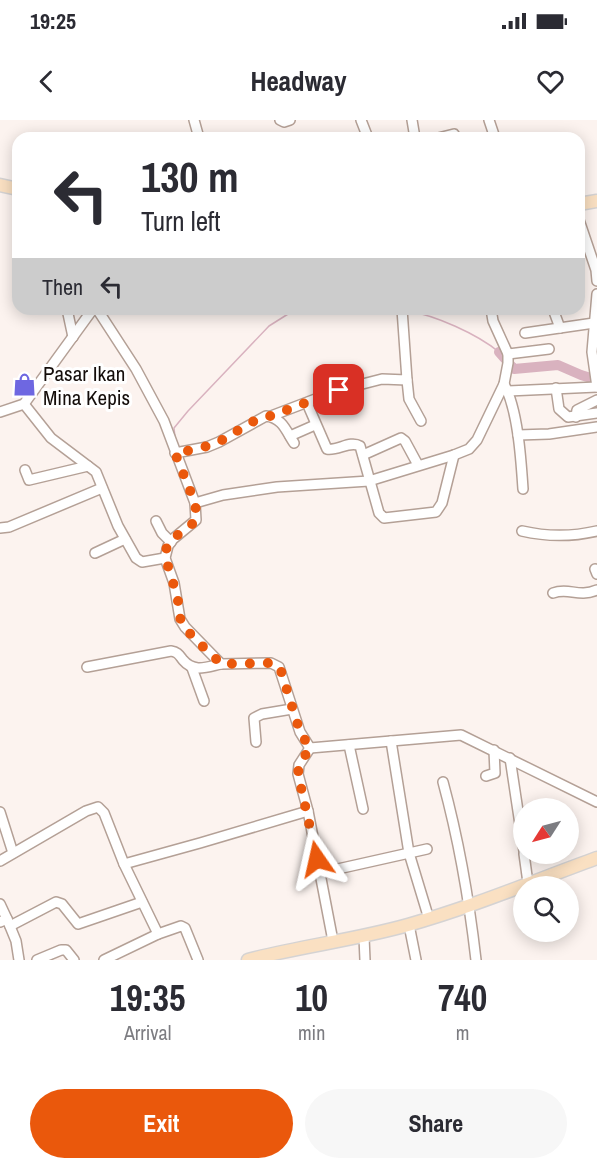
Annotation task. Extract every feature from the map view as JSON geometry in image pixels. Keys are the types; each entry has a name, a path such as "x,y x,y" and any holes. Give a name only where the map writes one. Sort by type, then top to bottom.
{"main road":[{"path":"547,876 597,858"},
{"path":"248,960 333,941 364,937 429,919 513,889"}],"street":[{"path":"280,120 284,122 290,120"},
{"path":"585,238 596,270 597,281"},
{"path":"506,387 556,388 596,384 597,294"},
{"path":"68,315 73,336"},
{"path":"0,412 24,404 90,315"},
{"path":"99,315 153,398 195,503 196,520 171,542 166,550 165,558 174,583 180,619 221,664"},
{"path":"402,315 407,384 413,409 421,421"},
{"path":"492,315 508,354 506,387 518,435 523,489"},
{"path":"555,315 560,328"},
{"path":"525,333 560,328 595,319"},
{"path":"508,354 549,349"},
{"path":"175,453 207,447 262,417 271,416 339,390 382,379 407,384"},
{"path":"195,503 223,495 277,488 369,481 454,455 469,448 477,440 506,387"},
{"path":"556,388 560,409 568,417 597,413"},
{"path":"576,417 577,410 597,400"},
{"path":"307,403 327,449 358,444 360,446 379,513 384,518 434,514 442,503 454,455"},
{"path":"24,404 51,438 96,472 125,539 136,558 142,562 165,558"},
{"path":"271,416 284,425 292,439 315,424"},
{"path":"518,435 549,434 597,427"},
{"path":"363,455 401,438 418,465"},
{"path":"25,470 29,480 88,466"},
{"path":"0,528 9,527 102,488"},
{"path":"156,521 162,533 171,542"},
{"path":"522,531 543,536 561,536 597,531"},
{"path":"95,553 125,539"},
{"path":"553,593 560,591 577,594 597,590"},
{"path":"87,667 171,651 176,652 192,668 204,701"},
{"path":"192,668 221,664 276,664 281,671 300,732 310,748"},
{"path":"256,742 254,718 262,714 292,709"},
{"path":"310,748 428,736 461,735 597,802"},
{"path":"391,741 410,853 429,919"},
{"path":"349,745 363,809"},
{"path":"310,748 299,765 298,774 308,811 333,941"},
{"path":"486,776 495,773 494,750"},
{"path":"510,759 516,798"},
{"path":"444,782 470,905 476,960"},
{"path":"0,861 93,807 98,807 104,813 124,864 158,934"},
{"path":"124,864 308,811"},
{"path":"0,812 14,853"},
{"path":"320,873 427,849"},
{"path":"6,922 56,902 68,909 78,924 142,902"},
{"path":"0,904 19,960"},
{"path":"408,925 417,960"},
{"path":"104,960 158,934 181,926 198,960"},
{"path":"364,937 365,960"},
{"path":"37,960 66,950 74,960"}],"waterway":[{"path":"175,437 174,428 188,411 269,326 286,315"},
{"path":"424,315 455,326 499,352"},
{"path":"499,352 514,369 558,365 597,380"}],"place":[{"name":"Pasar Ikan Mina Kepis","path":"25,385"}],"route":[{"path":"317,859 298,774 299,765 310,748 300,732 279,667 271,663 221,664 180,619 174,583 165,558 166,550 173,538 197,518 195,503 175,453 207,447 262,417 271,416 339,390"}]}
